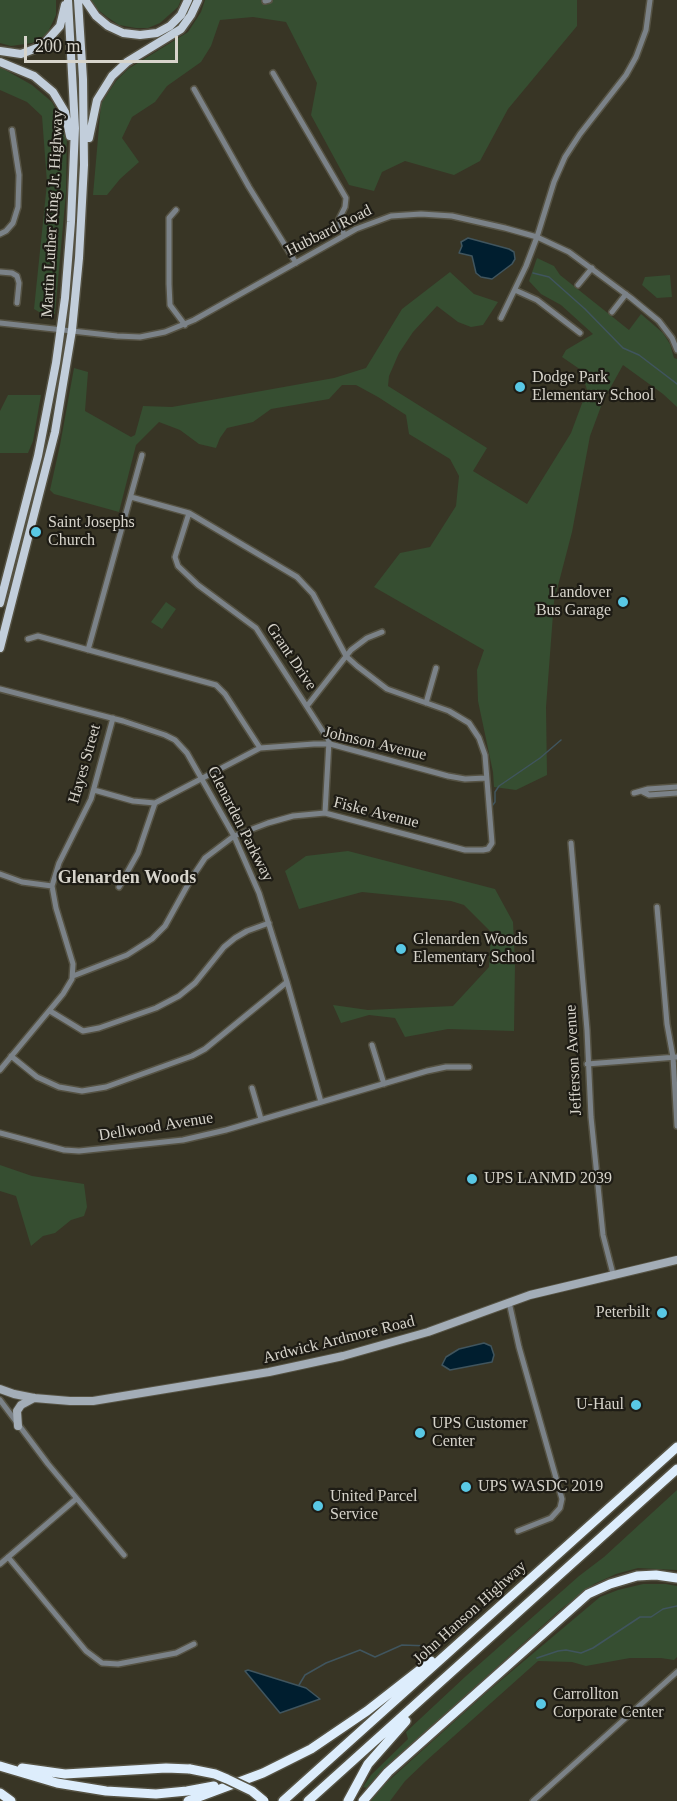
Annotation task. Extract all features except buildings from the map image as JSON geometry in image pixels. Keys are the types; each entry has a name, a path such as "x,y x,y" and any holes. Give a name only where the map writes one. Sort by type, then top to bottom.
{"highway":[{"name":"John Hanson Highway","path":"283,1801 677,1447"},
{"name":"John Hanson Highway","path":"308,1801 677,1469"},
{"path":"363,1801 388,1772 588,1594 609,1584 637,1576 656,1575 677,1578"},
{"path":"188,1801 263,1773 297,1757 346,1727 502,1604"},
{"path":"348,1801 358,1778 377,1751 474,1652"},
{"path":"0,1764 30,1776 80,1788 145,1793 210,1788 263,1773"},
{"path":"0,1764 65,1774 190,1769 227,1779 252,1791 264,1801"},
{"path":"0,1793 11,1801"}],"main road":[{"path":"0,51 21,54 46,43 57,31 62,21 67,0"},
{"name":"Martin Luther King Jr. Highway","path":"0,603 46,418 62,329 73,166 74,97 67,0"},
{"name":"Martin Luther King Jr. Highway","path":"0,648 56,432 72,330 81,239 84,165 83,79 78,0"},
{"path":"85,0 96,16 108,26 123,33 140,35 157,33 170,26 181,15 188,0"},
{"path":"84,165 93,113 104,88 122,66 181,28 191,15 198,0"},
{"path":"0,62 34,76 56,96 67,116 73,166"},
{"path":"26,503 38,503"},
{"name":"Ardwick Ardmore Road","path":"0,1389 14,1395 70,1401 113,1398 296,1367 429,1332 530,1294 677,1260"},
{"path":"18,1426 17,1411 21,1405 34,1398"}],"street":[{"path":"501,318 537,237 551,190 565,157 626,75 636,57 646,30 650,0"},
{"path":"273,73 346,198 339,223 344,235"},
{"path":"194,89 249,187 296,263"},
{"path":"0,234 13,223 18,207 19,175 12,130"},
{"path":"176,210 169,218 170,305 185,325"},
{"name":"Hubbard Road","path":"0,323 117,336 140,337 165,332 185,325 344,235 391,216 422,213 468,219 537,237 569,252 626,294 666,329 677,350"},
{"path":"578,285 592,268"},
{"path":"0,272 17,276 19,283 17,303"},
{"path":"515,290 537,300 580,333"},
{"path":"612,312 626,294"},
{"path":"88,650 142,455"},
{"path":"131,497 189,513 301,580 313,594 345,656 387,689 457,714 469,723 485,751 486,778"},
{"name":"Grant Drive","path":"189,513 176,557 177,566 198,585 252,624 330,744"},
{"path":"307,706 345,656 361,641 382,632"},
{"path":"28,639 38,636 216,685 225,694 260,748"},
{"path":"426,703 436,668"},
{"name":"Glenarden Parkway","path":"0,689 113,718 176,740 187,753 234,836 253,877 287,982 321,1102"},
{"name":"Hayes Street","path":"52,886 59,863 94,790 113,718"},
{"path":"325,813 330,744"},
{"name":"Johnson Avenue","path":"155,803 260,748 330,744 448,776 486,778"},
{"name":"Fiske Avenue","path":"73,976 127,955 157,935 165,926 201,862 234,836 285,818 325,813 465,850 488,849 492,843 486,778"},
{"path":"634,793 648,789 677,787"},
{"path":"94,790 133,801 155,803 138,853 119,887"},
{"path":"643,792 649,795 677,793"},
{"name":"Jefferson Avenue","path":"570,843 587,1030 587,1064 600,1214 613,1274"},
{"path":"0,874 22,882 52,886 56,908 73,964 73,976 69,987 0,1070"},
{"path":"657,907 667,1024 675,1057 677,1126"},
{"path":"50,1011 83,1031 99,1028 156,1008 179,996 195,983 224,947 235,938 269,923"},
{"path":"11,1056 37,1077 59,1087 77,1091 97,1090 192,1056 287,982"},
{"path":"372,1045 384,1084"},
{"path":"587,1064 675,1057"},
{"name":"Dellwood Avenue","path":"0,1133 64,1150 94,1150 196,1137 436,1069 469,1067"},
{"path":"252,1088 261,1119"},
{"path":"509,1302 524,1366 562,1499 560,1508 551,1518 518,1531"},
{"path":"0,1400 76,1499 124,1556"},
{"path":"0,1412 8,1412"},
{"path":"0,1564 76,1499"},
{"path":"8,1557 86,1651 102,1663 118,1664 176,1653 194,1644"},
{"path":"533,1801 677,1672"}],"green space":[{"path":"0,0 56,0 56,15 47,34 32,43 11,46 0,43"},
{"path":"91,0 181,0 178,7 160,23 148,28 136,28 119,25 97,9"},
{"path":"205,0 577,0 577,26 508,109 480,161 454,175 405,161 382,172 374,191 349,185 311,115 317,83 286,22 253,17 220,20 211,46 201,62 167,86 155,102 132,117 122,138 139,162 120,179 107,195 93,195 101,104 116,81 128,69 188,32 201,12"},
{"path":"0,67 32,85 52,102 67,131 66,192 55,314 46,316 34,309 47,183 42,116 27,102 0,90"},
{"path":"537,258 554,266 560,275 629,330 641,314 663,333 670,344 674,358 677,359 677,407 623,365 603,401 590,436 572,532 554,601 546,707 547,775 516,790 494,787 478,701 477,670 484,650 374,587 400,553 430,547 456,506 459,476 450,459 409,434 406,415 356,385 342,385 329,399 271,409 253,422 227,428 216,448 199,444 180,430 159,422 136,445 119,512 54,494 50,490 74,368 88,372 85,411 131,437 135,435 143,406 172,407 334,378 366,368 402,309 450,272 474,294 498,302 483,325 471,327 458,322 437,306 413,332 399,353 389,376 388,386 487,448 473,471 527,504 571,433 587,390 581,370 562,357 566,350 593,334 561,305 541,294 529,281"},
{"path":"670,275 672,297 657,298 642,285 645,277"},
{"path":"8,395 41,395 33,441 28,453 0,453 0,411"},
{"path":"166,602 176,609 162,629 151,622"},
{"path":"348,851 495,889 513,922 514,1031 448,1029 405,1037 395,1018 369,1015 341,1023 333,1005 368,1010 453,1006 489,967 491,932 464,905 451,901 362,892 299,909 285,871 306,856"},
{"path":"0,1165 32,1176 84,1184 87,1207 84,1216 71,1220 55,1233 43,1236 31,1246 16,1196 0,1191"},
{"path":"677,1490 677,1570 638,1568 616,1574 594,1584 561,1609 382,1770 367,1788 363,1787 371,1775 408,1739 406,1732 466,1676 579,1576 604,1557"},
{"path":"643,1584 677,1586 677,1657 674,1660 630,1658 586,1666 572,1662 538,1661 426,1761 405,1781 390,1801 371,1801 384,1785 486,1693 600,1597"}],"water":[{"path":"468,238 509,249 514,252 515,259 512,264 492,279 481,277 476,273 472,256 459,253 461,242"},
{"path":"484,1343 491,1346 494,1355 492,1362 450,1370 442,1365 446,1357 459,1349"},
{"path":"245,1671 306,1688 320,1699 280,1713"}],"waterway":[{"path":"533,273 549,277 585,309 623,348 639,355 677,384"},
{"path":"492,806 499,786 540,758 561,740"},
{"path":"537,1658 566,1650 581,1653 593,1648 640,1617 651,1617 663,1609 677,1606"},
{"path":"299,1685 305,1675 326,1663 360,1650 375,1657 402,1645 430,1646"}],"place":[{"name":"Dodge Park Elementary School","path":"520,387"},
{"name":"Saint Josephs Church","path":"36,532"},
{"name":"Landover Bus Garage","path":"623,602"},
{"name":"Glenarden Woods Elementary School","path":"401,949"},
{"name":"UPS LANMD 2039","path":"472,1179"},
{"name":"Peterbilt","path":"662,1313"},
{"name":"U-Haul","path":"636,1405"},
{"name":"UPS Customer Center","path":"420,1433"},
{"name":"UPS WASDC 2019","path":"466,1487"},
{"name":"United Parcel Service","path":"318,1506"},
{"name":"Carrollton Corporate Center","path":"541,1704"}],"district":[{"name":"Glenarden Woods","path":"127,878"}]}
